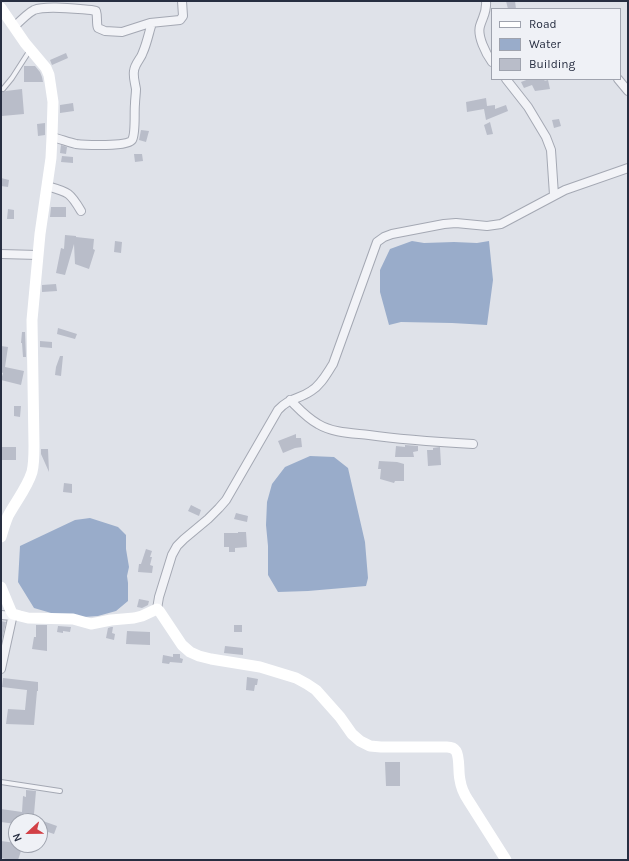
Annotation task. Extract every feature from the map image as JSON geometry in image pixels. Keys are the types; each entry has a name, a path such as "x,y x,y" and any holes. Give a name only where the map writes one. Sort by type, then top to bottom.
{"street":[{"path":"14,27 34,10 49,8 94,10 97,14 98,28 105,31 122,32 152,23 182,18 182,1"},
{"path":"486,1 486,9 479,34 486,53 491,60"},
{"path":"1,8 30,50 46,68 49,75 53,102 52,137 40,234 32,320 34,463 28,482 9,515 3,522 1,537"},
{"path":"483,19 491,19"},
{"path":"52,137 77,144 92,145 122,144 133,140 134,105 136,93 134,69 143,52 152,23"},
{"path":"507,80 521,96 546,137 550,150 554,195"},
{"path":"619,80 628,91"},
{"path":"157,609 159,597 172,555 177,546 184,538 208,519 226,500 278,410 290,400 312,391 326,376 333,364 377,242 392,234 444,224 501,224 554,195 628,168"},
{"path":"47,186 70,194 81,211"},
{"path":"1,254 38,255"},
{"path":"290,400 307,417 332,430 391,438 473,444"},
{"path":"1,587 13,615 1,669"},
{"path":"1,615 13,615 28,618 73,619 91,624 134,618 157,609"},
{"path":"157,609 182,645 190,652 211,659 260,667 296,678 316,690 340,717 352,734 360,741 370,746 452,748 456,751 458,756 460,780 463,791 506,860"}],"lane":[{"path":"3,89 30,50"},
{"path":"1,782 60,792"}],"water":[{"path":"412,241 424,243 477,243 489,241 493,280 487,325 401,322 389,325 380,292 380,270 390,249"},
{"path":"310,456 334,457 348,468 365,542 368,578 366,586 278,592 268,575 266,525 267,502 272,484 285,467"},
{"path":"90,518 118,527 126,535 126,549 129,567 127,576 128,601 116,611 98,616 84,617 58,615 34,608 18,582 20,546 75,520"}],"building":[{"path":"506,1 515,1 516,8 508,8"},
{"path":"66,53 68,58 52,65 50,60"},
{"path":"24,66 35,66 40,72 43,82 24,82"},
{"path":"526,80 548,80 550,89 535,91 532,85 524,88 521,82"},
{"path":"22,89 24,114 2,116 1,92"},
{"path":"486,98 487,106 495,105 495,109 506,105 508,111 486,120 484,109 467,112 466,102"},
{"path":"73,103 74,111 60,113 60,105"},
{"path":"559,119 561,126 554,128 552,120"},
{"path":"490,122 493,134 487,135 484,125"},
{"path":"45,123 45,135 38,136 37,124"},
{"path":"141,130 149,131 146,142 139,140"},
{"path":"61,145 67,147 66,154 60,153"},
{"path":"134,154 142,154 143,161 135,162"},
{"path":"62,156 73,157 73,163 61,162"},
{"path":"1,178 9,180 8,187 1,186"},
{"path":"51,207 66,207 66,217 50,217"},
{"path":"8,209 14,210 14,219 7,219"},
{"path":"65,235 94,239 93,249 95,250 89,269 75,264 74,244 65,275 56,273 61,248 64,249"},
{"path":"115,241 122,242 121,253 114,252"},
{"path":"56,284 57,291 42,292 42,285"},
{"path":"58,328 77,334 75,339 57,334"},
{"path":"22,332 25,332 26,357 23,357 21,343"},
{"path":"40,341 52,342 52,348 40,347"},
{"path":"1,346 8,347 5,367 24,371 21,385 1,380 3,373 1,372"},
{"path":"60,356 63,356 61,376 55,375"},
{"path":"14,406 21,406 20,417 14,416"},
{"path":"296,434 296,438 301,438 302,447 283,453 278,441"},
{"path":"405,445 418,446 418,451 413,452 414,457 395,457 396,446 405,447"},
{"path":"1,447 16,447 16,460 1,460"},
{"path":"440,447 441,465 428,466 427,450 433,450 433,448"},
{"path":"41,449 48,449 49,472 41,454"},
{"path":"379,461 404,464 404,481 395,481 394,483 380,479 381,469 378,469"},
{"path":"64,483 72,484 72,493 63,492"},
{"path":"191,505 201,510 199,516 188,511"},
{"path":"236,513 248,516 247,522 234,519"},
{"path":"246,532 247,547 235,548 235,552 229,552 229,547 224,547 224,533"},
{"path":"146,549 152,551 150,565 153,566 152,573 138,572 139,564 141,564"},
{"path":"139,599 149,601 148,605 142,608 137,607"},
{"path":"1,621 6,622 2,640 1,640"},
{"path":"36,625 47,625 47,651 32,649 34,637 36,637"},
{"path":"234,625 242,625 242,632 234,632"},
{"path":"58,626 71,627 70,632 57,632"},
{"path":"113,627 112,633 115,634 114,640 106,638 108,628"},
{"path":"127,631 150,632 150,645 126,644"},
{"path":"225,646 243,648 243,655 224,653"},
{"path":"173,654 180,654 180,658 183,659 182,663 162,663 163,655 173,657"},
{"path":"247,677 258,679 254,691 246,690"},
{"path":"3,678 38,682 34,725 6,724 8,709 25,710 27,690 2,687"},
{"path":"385,762 400,762 400,786 386,786"},
{"path":"26,790 36,791 34,813 8,813 8,823 1,822 1,809 22,812 23,796 26,797"},
{"path":"48,823 57,826 54,834 48,832"},
{"path":"1,841 8,842 8,853 20,853 18,860 1,858"}]}
